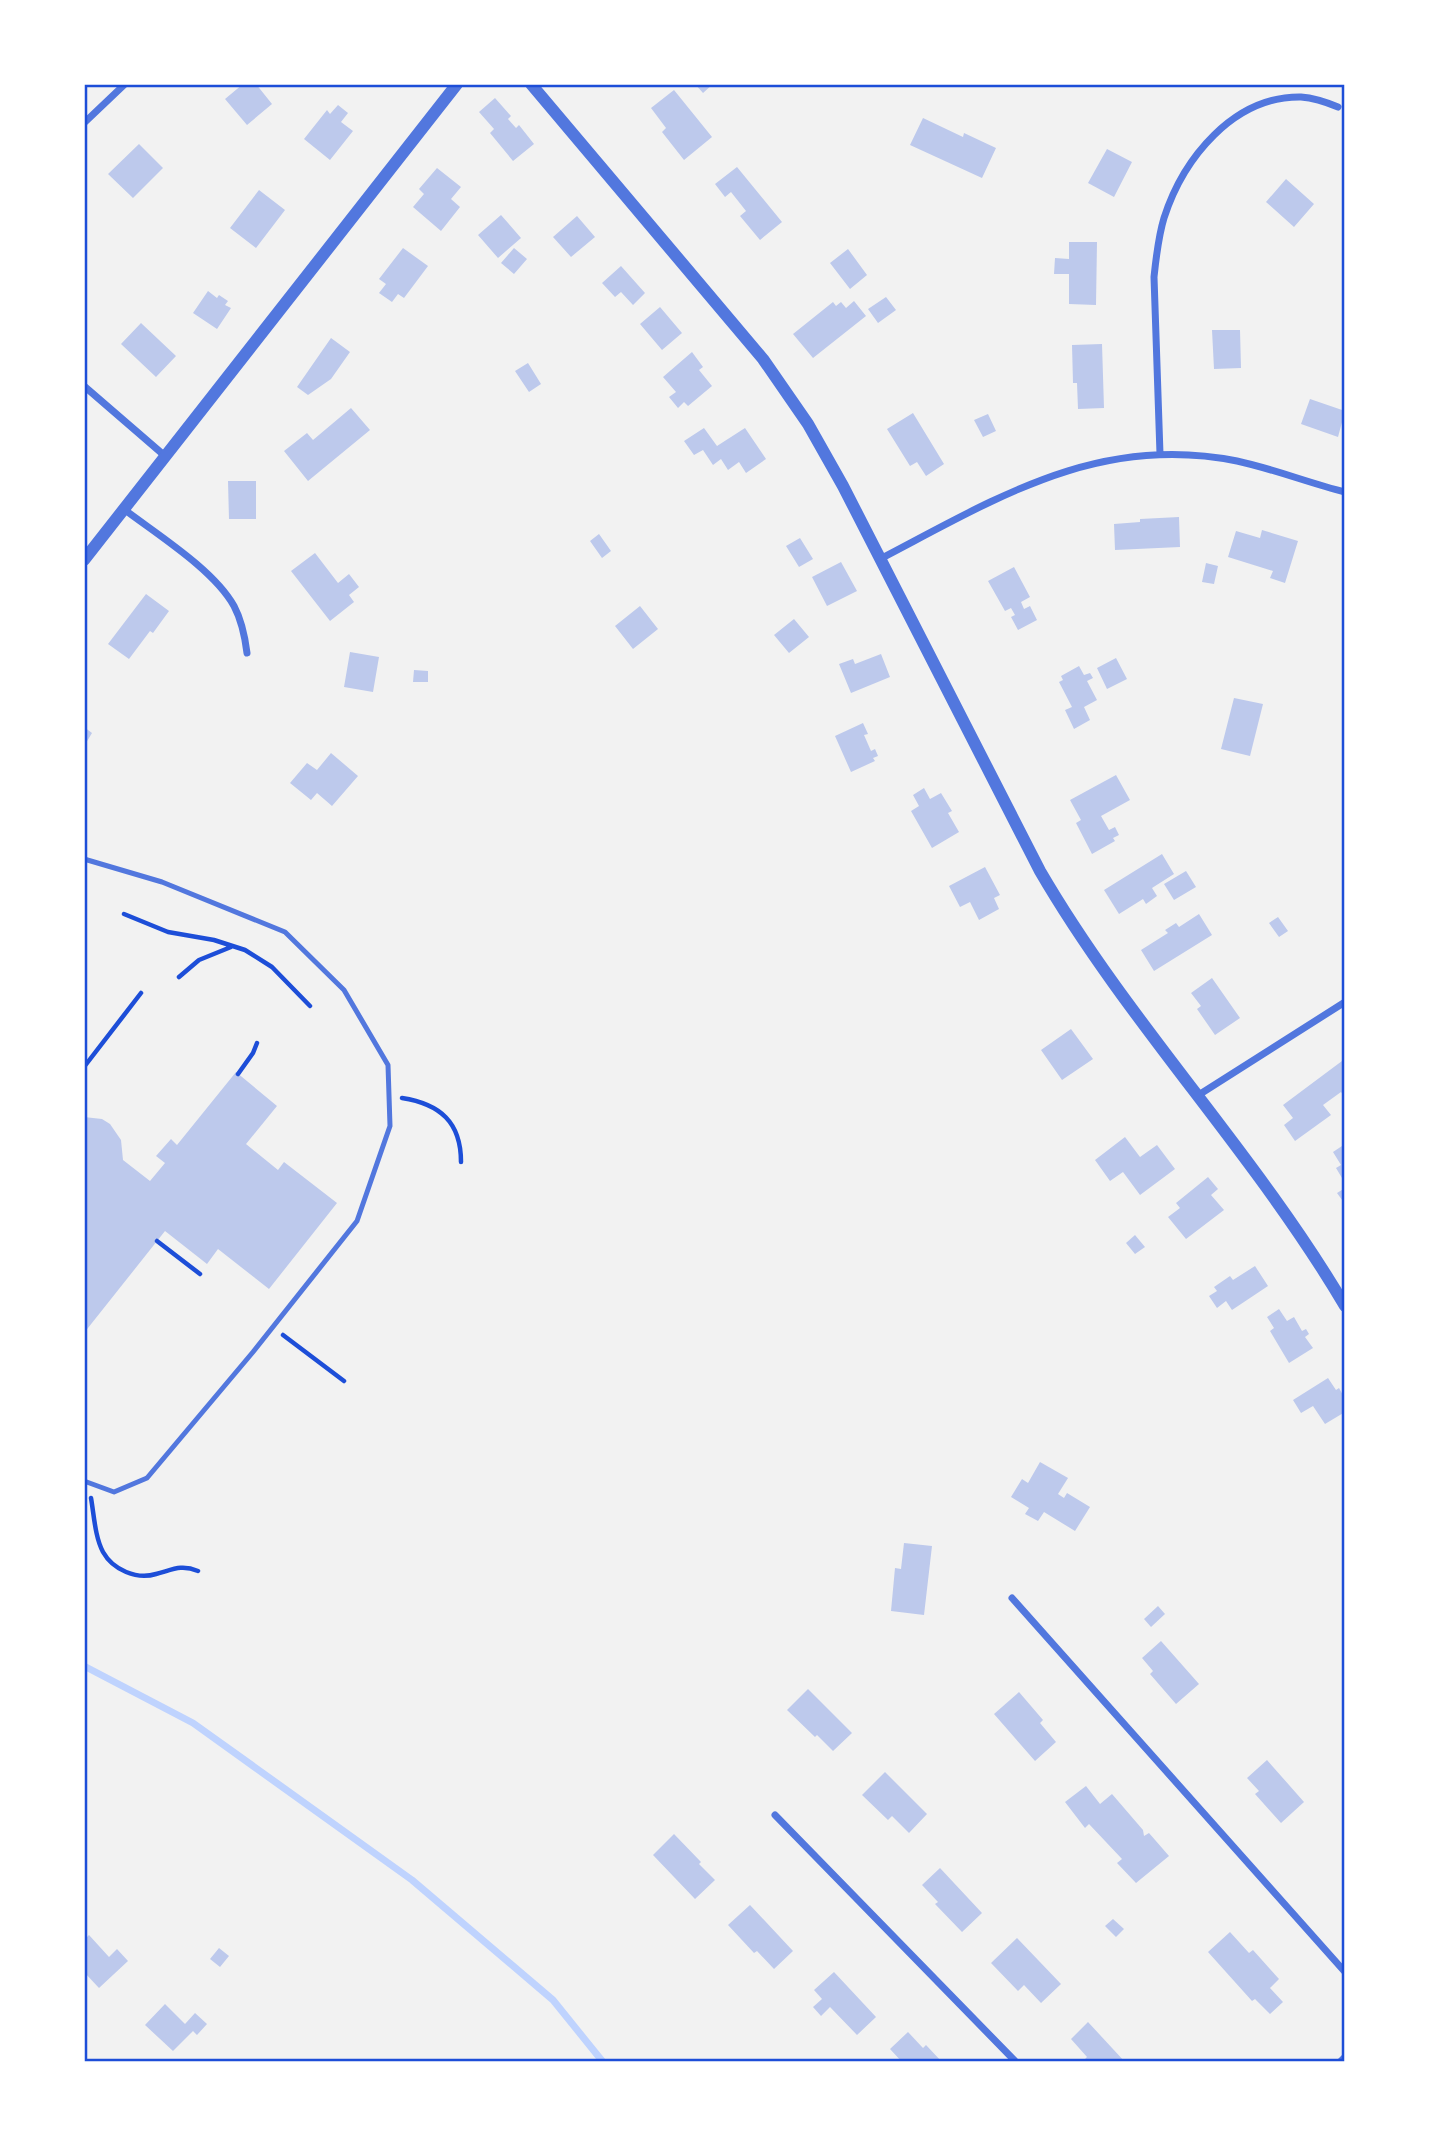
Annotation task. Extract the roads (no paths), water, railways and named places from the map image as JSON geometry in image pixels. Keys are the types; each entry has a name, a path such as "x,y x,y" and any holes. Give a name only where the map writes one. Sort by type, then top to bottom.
{"street":[{"path":"84,123 125,84"},
{"path":"84,560 457,84"},
{"path":"531,84 762,359 813,433 1053,894 1107,976 1281,1210 1345,1306"},
{"path":"1160,454 1154,277 1161,229 1173,197 1195,158 1210,139 1247,109 1274,100 1303,97 1338,107"},
{"path":"84,386 165,456"},
{"path":"880,559 986,504 1053,475 1127,456 1160,454 1236,461 1345,492"},
{"path":"125,510 208,574 222,589 240,621 247,653"},
{"path":"1198,1096 1345,1002"},
{"path":"1012,1598 1345,1972"},
{"path":"775,1815 1016,2062"},
{"path":"1340,2062 1345,2057"}],"lane":[{"path":"84,859 162,882 285,932 345,990 388,1065 390,1126 357,1220 253,1352 147,1478 114,1492 84,1481"}],"waterway":[{"path":"84,1666 193,1723 412,1880 553,2000 603,2062"}]}
